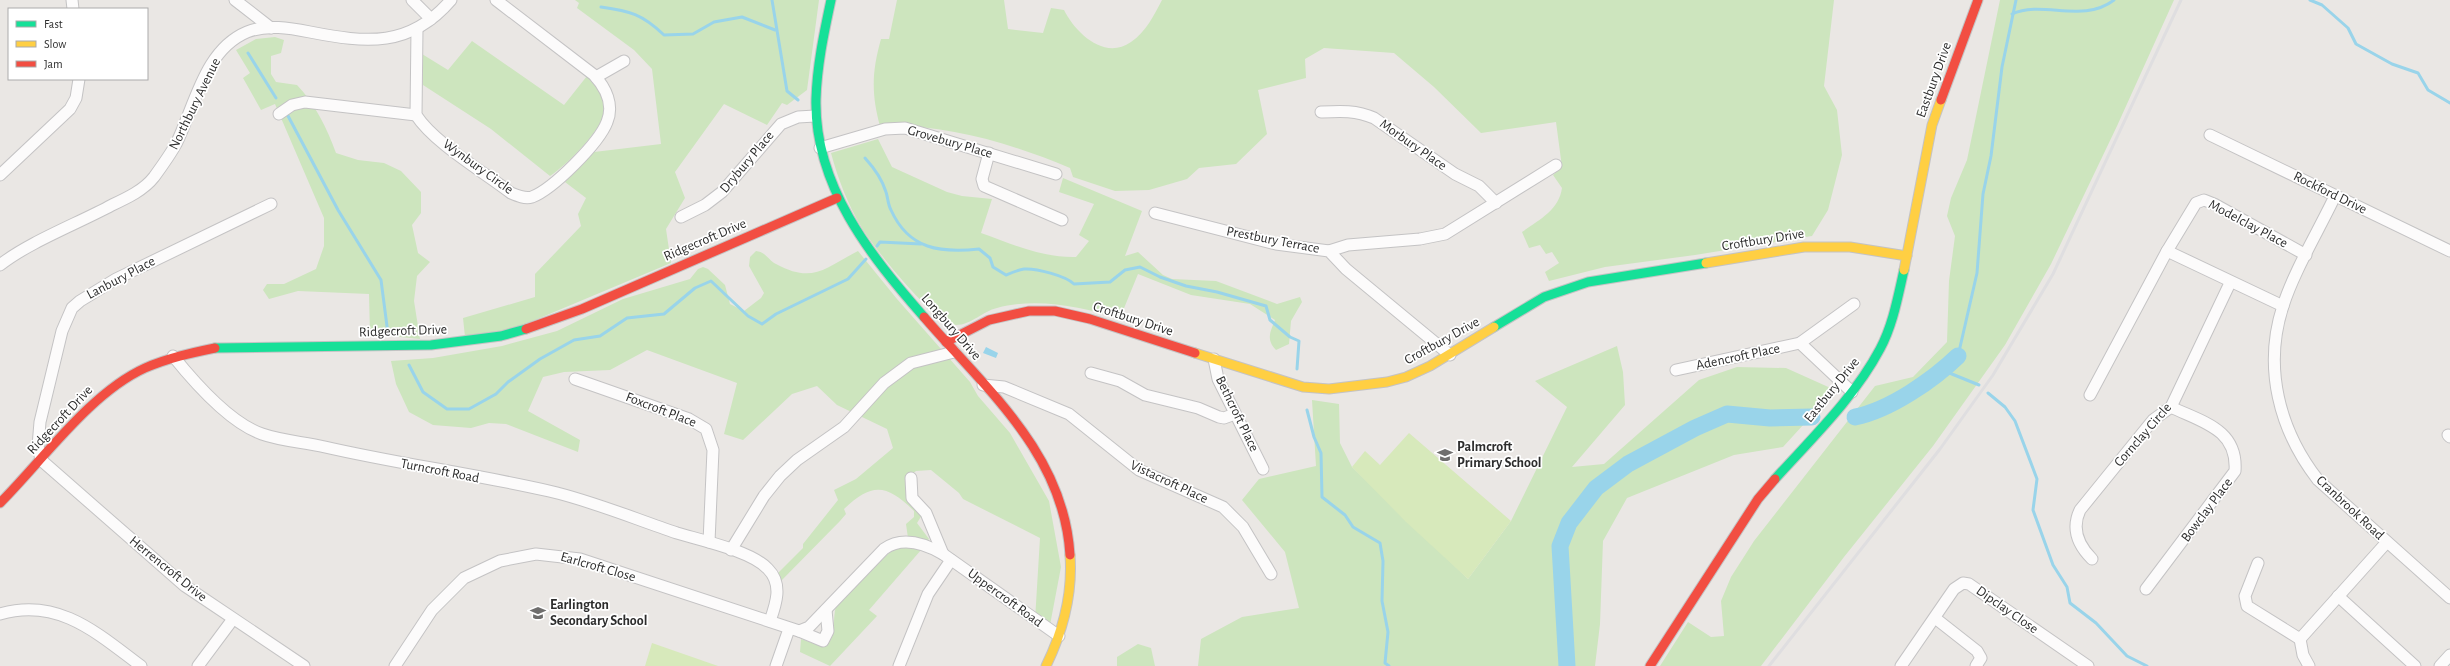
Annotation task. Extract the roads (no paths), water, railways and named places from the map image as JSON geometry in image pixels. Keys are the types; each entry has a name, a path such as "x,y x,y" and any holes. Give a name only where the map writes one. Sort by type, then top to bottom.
{"street":[{"path":"235,0 271,28"},
{"path":"412,0 431,19"},
{"name":"Northbury Avenue","path":"0,264 128,198 153,178 176,143 211,65 226,44 248,32 271,28 367,41 397,37 417,29 431,19 451,0"},
{"name":"Wynbury Circle","path":"416,115 431,132 511,193 521,197 531,197 542,192 566,173 602,131 607,122 610,102 606,91 596,77 496,0"},
{"name":"Longbury Drive","path":"831,0 819,55 815,116 820,148 837,198 855,229 882,267 1033,445 1056,487 1070,542 1070,584 1067,610 1059,636 1046,666"},
{"name":"Eastbury Drive","path":"1650,666 1758,499 1852,392 1881,347 1898,298 1932,125 1978,0"},
{"path":"279,114 292,105 305,102 416,115 417,29"},
{"path":"596,77 624,61"},
{"path":"0,176 70,109 76,98 79,80"},
{"name":"Morbury Place","path":"1321,112 1349,111 1362,113 1374,118 1455,174 1479,186 1496,203"},
{"name":"Drybury Place","path":"681,217 705,206 722,192 781,124 798,117 815,116"},
{"name":"Grovebury Place","path":"820,148 896,127 918,131 1056,174"},
{"name":"Rockford Drive","path":"2210,135 2450,251"},
{"path":"989,153 982,179 984,186 1062,220"},
{"path":"1329,251 1348,245 1433,237 1455,229 1556,165"},
{"name":"Cranbrook Road","path":"2335,196 2283,306 2273,357 2281,412 2289,435 2304,462 2318,480 2450,598"},
{"name":"Ridgecroft Drive","path":"0,503 41,460 85,410 112,387 132,373 173,356 217,348 425,346 502,336 540,325 582,309 837,198"},
{"name":"Modelclay Place","path":"2090,394 2167,251 2191,208 2196,203 2204,200 2214,204 2306,255"},
{"name":"Lanbury Place","path":"41,460 38,446 40,422 62,331 72,308 90,294 116,279 270,204"},
{"name":"Prestbury Terrace","path":"1155,213 1276,244 1329,251 1346,269 1450,355"},
{"name":"Croftbury Drive","path":"946,342 989,320 1029,311 1054,311 1090,319 1281,382 1303,387 1329,389 1387,382 1430,366 1544,297 1588,282 1804,247 1850,247 1907,256"},
{"path":"2167,251 2283,306"},
{"name":"Cornclay Circle","path":"2092,559 2077,538 2076,517 2080,510 2154,420 2171,407 2230,282"},
{"name":"Adencroft Place","path":"1676,370 1800,343 1854,304"},
{"path":"1800,343 1852,392"},
{"path":"770,622 778,589 775,578 768,568 757,560 731,550 750,516 780,476 797,460 844,427 884,383 911,363 954,352"},
{"name":"Turncroft Road","path":"173,356 195,381 238,420 263,434 402,464 549,491 731,550"},
{"name":"Bethcroft Place","path":"1214,359 1218,379 1263,469"},
{"path":"1091,373 1120,382 1145,395 1198,408 1219,417 1224,418 1235,414"},
{"name":"Foxcroft Place","path":"575,378 689,419 706,430 713,450 709,542"},
{"name":"Vistacroft Place","path":"983,385 1004,387 1069,414 1139,470 1223,507 1243,527 1271,574"},
{"name":"Bowclay Place","path":"2146,589 2235,471 2232,447 2222,433 2171,407"},
{"name":"Herrencroft Drive","path":"41,460 185,586 304,666"},
{"path":"899,666 928,594 947,557 926,513 912,498 911,478"},
{"name":"Uppercroft Road","path":"826,610 884,549 900,540 926,546 947,557 1059,636"},
{"path":"2300,639 2386,542"},
{"name":"Earlcroft Close","path":"395,666 432,610 450,590 478,571 519,555 557,554 580,559 823,641 828,631 826,610"},
{"path":"2258,563 2245,596 2247,606 2300,639 2303,655 2309,666"},
{"name":"Dipclay Close","path":"1901,666 1959,584 1969,584 2088,666"},
{"path":"2338,596 2415,666"},
{"path":"0,614 32,609 72,618 86,626 141,666"},
{"path":"776,666 794,630 809,627 826,610"},
{"path":"1935,618 1977,651 1981,658 1976,666"},
{"path":"198,666 233,619"},
{"path":"2440,666 2450,655"}],"water":[{"path":"986,347 998,353 996,358 983,353"}],"waterway":[{"path":"772,0 787,91 798,100"},
{"path":"1958,356 1977,273 1983,194 1991,156 2002,67 2016,0"},
{"path":"2012,14 2024,10 2037,9 2076,11 2089,10 2102,7 2114,0"},
{"path":"2310,0 2322,5 2348,28 2356,44 2392,64 2418,73 2428,90 2450,103"},
{"path":"601,7 628,12 642,18 664,35 693,34 714,22 742,17 775,30"},
{"path":"248,53 276,98"},
{"path":"287,114 338,210 381,280 388,334"},
{"path":"865,158 880,178 886,192 890,208 898,223 907,234 917,241 939,249 979,249 990,258 993,267 1006,275 1022,269 1029,269 1058,275 1074,284 1110,282 1125,270 1140,267 1160,277 1186,286 1217,292 1266,306 1270,320 1290,337 1299,341 1297,369"},
{"path":"877,246 880,242 921,244"},
{"path":"409,365 423,392 447,409 469,409 496,394 508,382 540,359 574,340 600,336 627,318 664,314 695,288 711,281 748,316 762,324 776,314 848,279 866,259"},
{"path":"1855,417 1882,408 1910,393 1936,375 1958,356"},
{"path":"1942,370 1979,385"},
{"path":"1988,393 2005,407 2015,421 2037,479 2033,510 2053,565 2067,587 2070,603 2096,623 2127,656 2147,666"},
{"path":"1307,410 1314,437 1321,453 1322,497 1345,515 1353,527 1380,543 1383,561 1382,601 1388,632 1385,663 1389,666"},
{"path":"1567,666 1560,546 1569,523 1596,488 1628,464 1695,428 1727,414 1770,418 1812,417"}],"railway":[{"path":"1769,666 1940,449 1993,375 2053,274 2181,0"}],"place":[{"name":"Palmcroft Primary School","path":"1445,455"},
{"name":"Earlington Secondary School","path":"538,613"}]}
